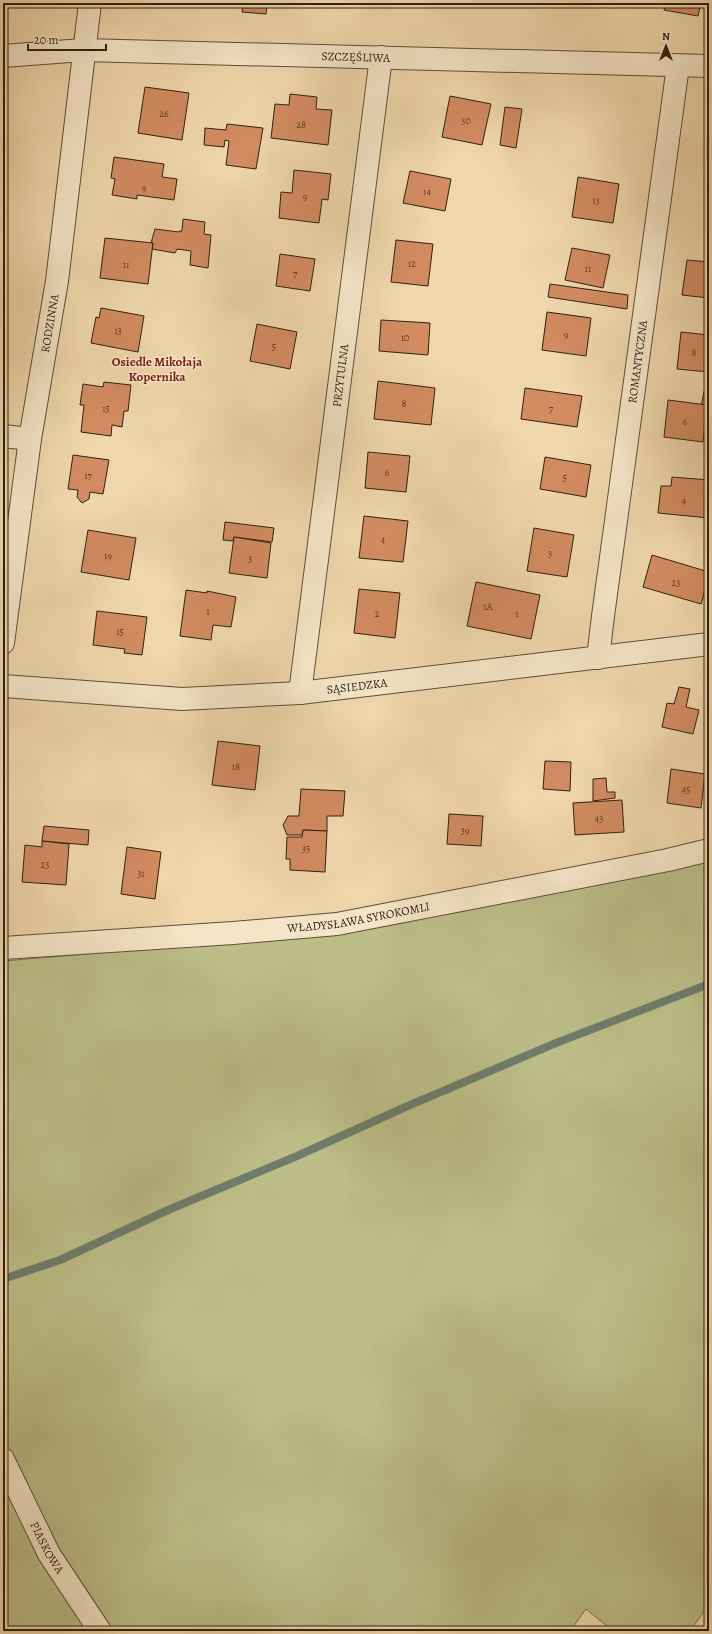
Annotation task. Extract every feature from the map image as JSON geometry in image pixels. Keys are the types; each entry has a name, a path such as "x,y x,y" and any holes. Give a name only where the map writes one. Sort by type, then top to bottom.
{"street":[{"name":"RODZINNA","path":"3,642 30,439 57,281 83,50 90,3"},
{"name":"SZCZĘŚLIWA","path":"3,56 83,50 709,66"},
{"name":"PRZYTULNA","path":"300,693 381,57"},
{"name":"ROMANTYCZNA","path":"598,658 678,66"},
{"path":"3,436 30,439"},
{"name":"SĄSIEDZKA","path":"3,686 182,699 300,693 709,644"},
{"name":"WŁADYSŁAWA SYROKOMLI","path":"3,948 233,933 337,924 668,860 709,850"},
{"name":"PIASKOWA","path":"3,1459 50,1554 100,1631"}],"green space":[{"path":"709,860 709,1604 690,1631 613,1631 586,1609 570,1631 3,1631 3,961 360,931"}],"building":[{"path":"160,3 206,3 206,6 160,5"},
{"path":"243,3 288,3 288,6 267,5 266,14 242,12"},
{"path":"666,3 701,3 698,16 664,10"},
{"path":"145,87 189,93 182,140 138,133"},
{"path":"290,94 317,97 316,109 332,110 328,145 271,138 275,104 289,105"},
{"path":"450,96 491,104 482,145 442,137"},
{"path":"505,107 522,109 516,148 500,145"},
{"path":"227,124 263,128 256,169 226,165 229,141 225,140 224,147 204,145 205,128 226,130"},
{"path":"114,157 164,164 162,177 177,179 174,200 137,195 137,199 112,195 115,179 111,178"},
{"path":"294,170 331,174 328,200 322,199 319,223 279,218 281,192 292,193"},
{"path":"410,171 451,179 445,211 403,203"},
{"path":"578,177 619,184 613,223 572,217"},
{"path":"183,219 205,222 204,234 211,235 208,268 190,265 191,251 177,249 175,253 152,249 153,243 151,243 155,229 179,232 182,231"},
{"path":"105,238 153,243 148,284 100,278"},
{"path":"396,240 433,244 428,286 391,282"},
{"path":"572,248 610,255 603,288 565,280"},
{"path":"280,254 315,259 310,291 276,286"},
{"path":"687,260 709,262 709,298 682,295"},
{"path":"550,284 628,295 627,309 548,297"},
{"path":"101,308 144,316 138,352 91,343 96,317 99,318"},
{"path":"547,312 591,318 586,356 542,350"},
{"path":"381,320 430,323 428,355 379,351"},
{"path":"257,324 297,332 290,369 250,361"},
{"path":"681,332 709,335 709,372 677,369"},
{"path":"378,381 435,388 431,425 374,419"},
{"path":"104,382 131,385 128,411 124,411 122,427 112,425 111,436 81,432 84,405 80,405 83,384 103,387"},
{"path":"525,388 582,396 577,427 521,419"},
{"path":"704,391 709,392 709,408 701,407"},
{"path":"668,400 707,405 703,442 664,437"},
{"path":"368,452 410,456 406,492 365,488"},
{"path":"73,455 109,460 103,494 90,492 89,499 82,503 77,497 78,490 68,489"},
{"path":"545,457 591,465 586,497 540,489"},
{"path":"672,477 709,480 709,518 658,513 661,486 671,486"},
{"path":"364,516 408,521 403,562 359,558"},
{"path":"225,522 274,528 272,542 234,537 233,541 223,540"},
{"path":"534,528 574,535 567,577 527,571"},
{"path":"88,530 136,538 129,580 81,572"},
{"path":"234,537 271,543 267,578 229,573"},
{"path":"652,555 709,572 709,577 701,604 643,587"},
{"path":"476,582 540,595 531,639 467,626"},
{"path":"359,589 400,593 395,638 354,633"},
{"path":"186,590 207,593 207,591 236,597 231,627 213,625 211,640 180,636"},
{"path":"97,611 147,617 142,655 124,653 125,649 93,645"},
{"path":"679,687 690,689 686,707 699,710 693,734 662,727 667,703 674,704"},
{"path":"218,741 260,746 255,790 212,785"},
{"path":"545,761 571,762 570,791 543,789"},
{"path":"671,769 705,774 701,808 667,803"},
{"path":"606,778 607,792 615,792 615,798 593,801 593,779"},
{"path":"301,789 345,791 343,816 327,816 327,831 303,830 302,835 287,835 283,825 288,816 299,816"},
{"path":"622,800 624,832 575,835 573,803"},
{"path":"449,814 483,816 481,846 447,844"},
{"path":"44,826 89,830 88,845 42,841"},
{"path":"303,830 327,831 325,872 290,870 290,859 286,859 287,837 302,837"},
{"path":"42,841 69,844 66,885 22,882 25,845 42,847"},
{"path":"127,847 161,852 155,899 121,894"}],"waterway":[{"path":"3,1279 60,1260 168,1210 297,1156 410,1105 556,1043 709,984"}],"district":[{"name":"Osiedle Mikołaja Kopernika","path":"157,368"}]}
